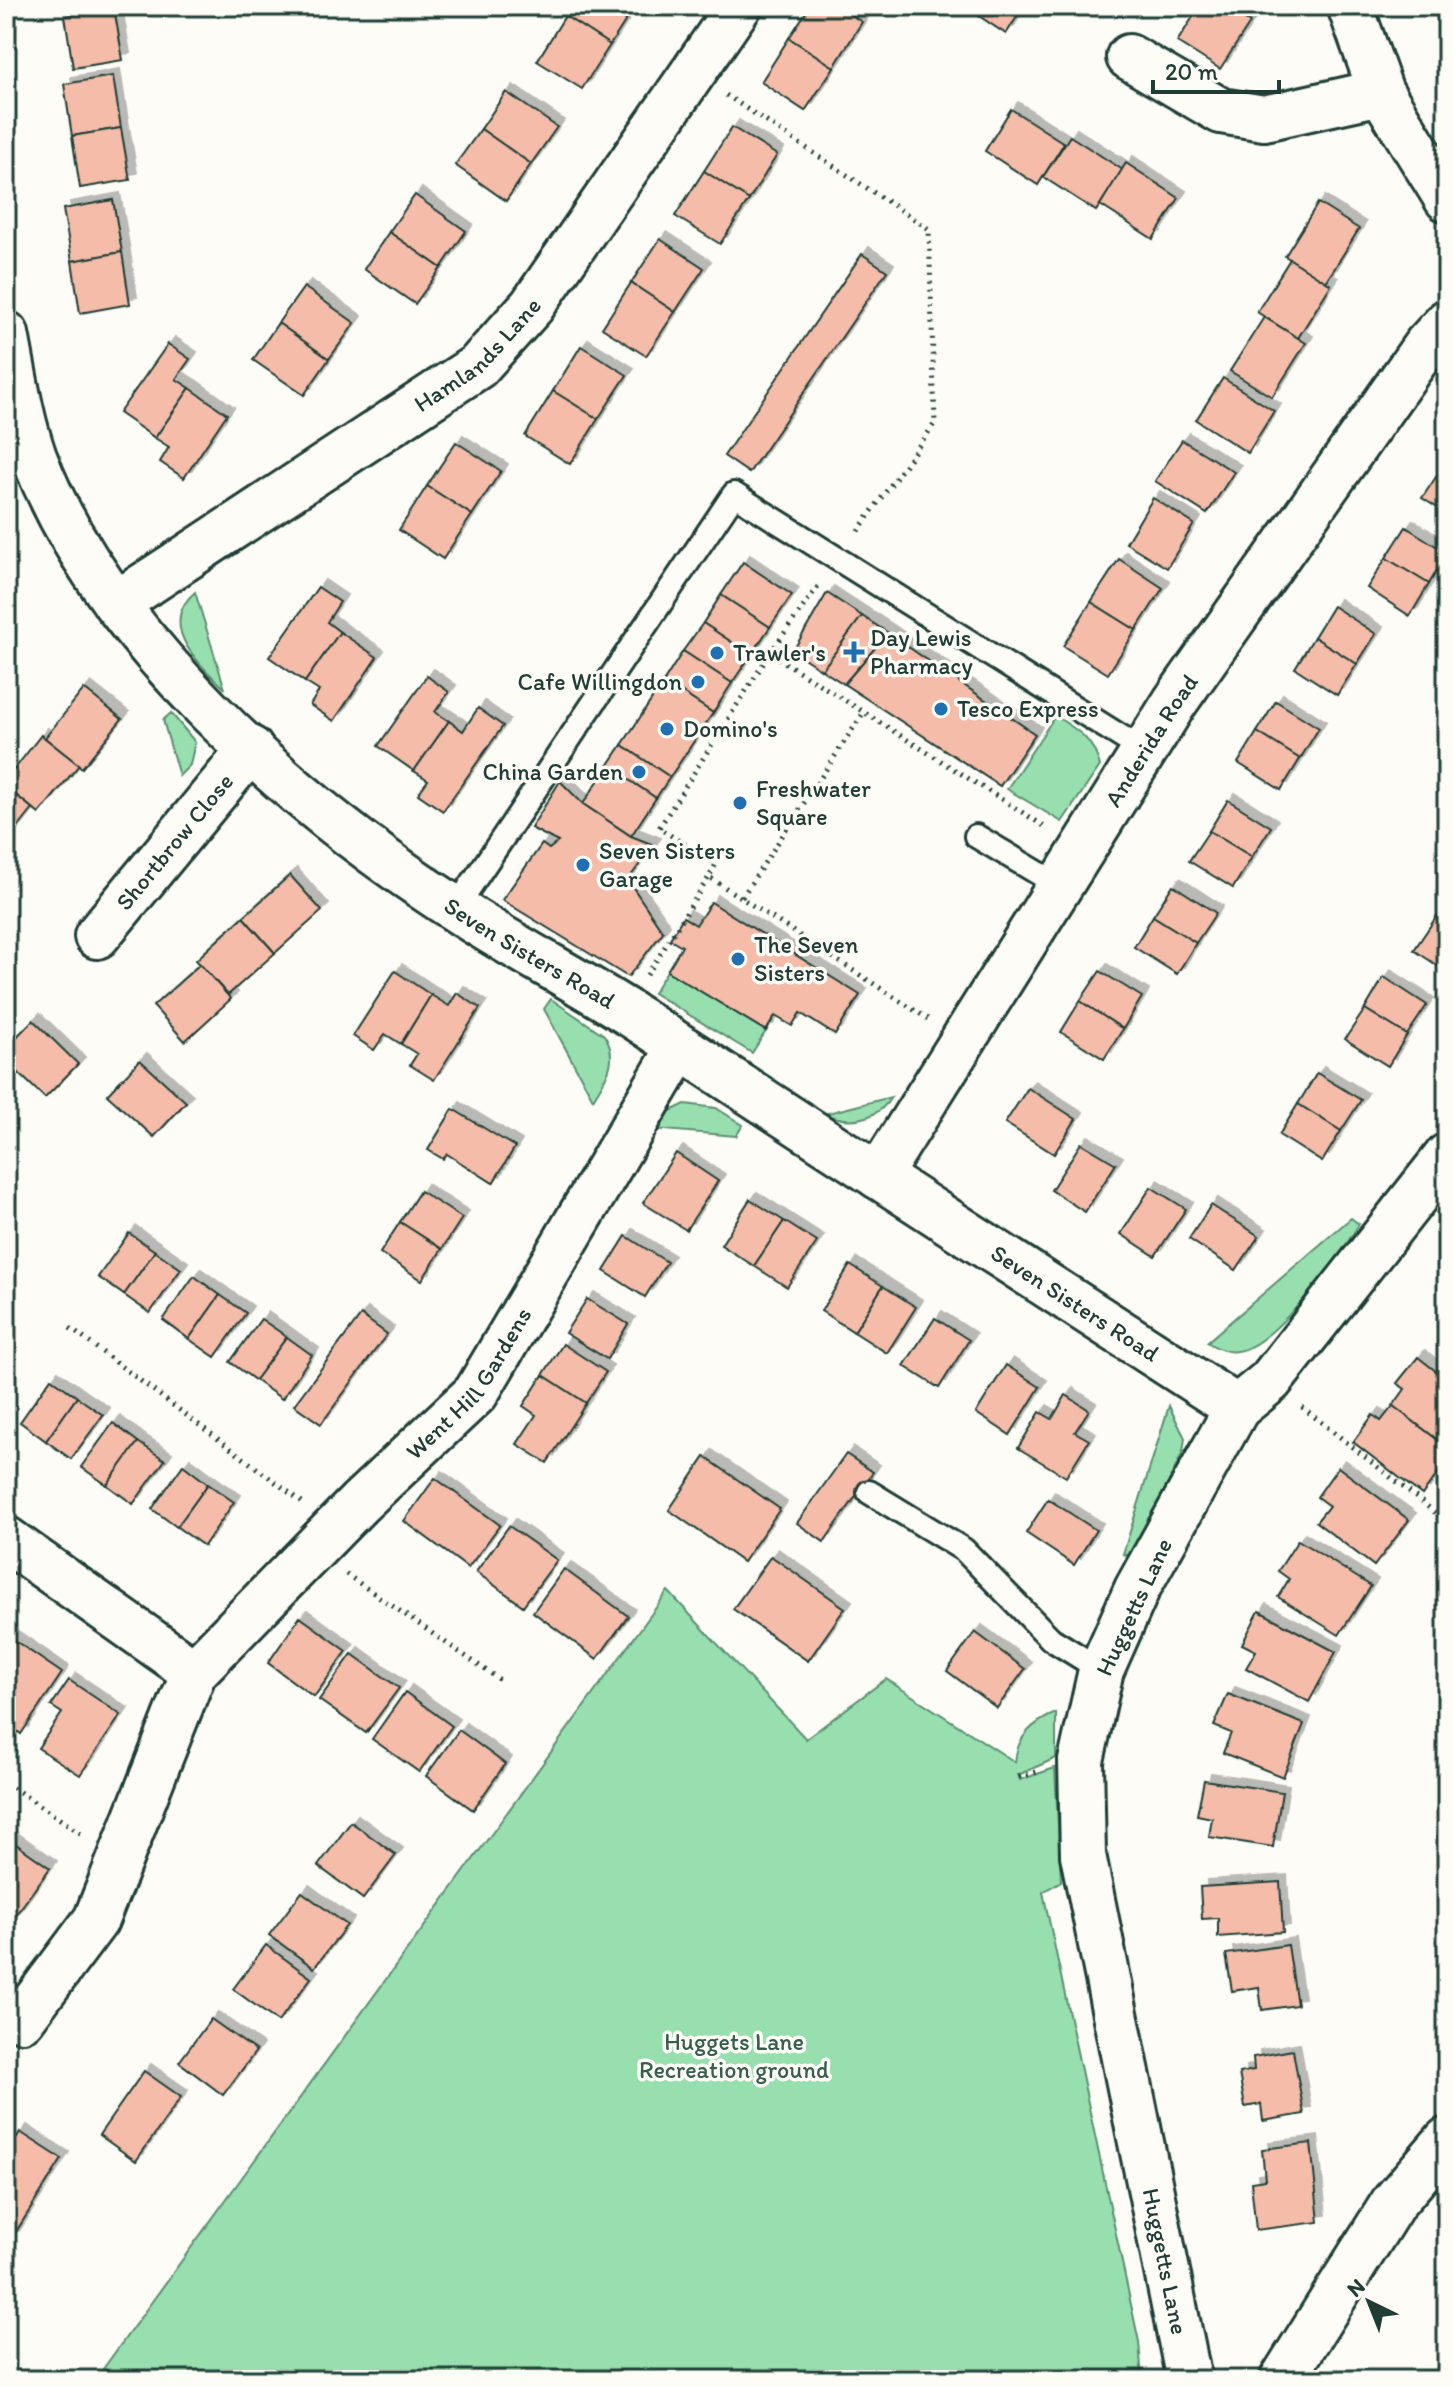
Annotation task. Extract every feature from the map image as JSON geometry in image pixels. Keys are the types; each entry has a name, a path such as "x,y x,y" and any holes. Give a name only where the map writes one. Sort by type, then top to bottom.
{"street":[{"path":"1350,6 1381,92 1447,199"},
{"name":"Hamlands Lane","path":"116,604 478,366 532,306 693,73 731,9"},
{"path":"1129,57 1221,111 1264,118 1381,92"},
{"name":"Anderida Road","path":"878,1176 1144,751 1426,345 1447,322"},
{"name":"Seven Sisters Road","path":"6,334 14,424 62,519 116,604 177,678 251,749 354,839 455,909 625,1010 878,1176 1253,1395"},
{"name":"Shortbrow Close","path":"97,936 251,749"},
{"name":"Went Hill Gardens","path":"6,2007 22,2019 96,1920 194,1672 324,1539 476,1393 680,1047"},
{"name":"Huggetts Lane","path":"1189,2380 1083,1855 1081,1761 1101,1670 1137,1589 1253,1395 1447,1156"},
{"path":"6,1539 194,1672"},
{"path":"1282,2380 1393,2203 1447,2140"}],"lane":[{"path":"455,909 734,494 1144,751"},
{"path":"976,836 1071,868"},
{"path":"869,1492 964,1550 1051,1639 1101,1670"}],"path":[{"path":"625,1010 716,864 659,828 770,653 935,423 929,229 693,73"},
{"path":"770,653 864,712 1071,868"},
{"path":"742,897 864,712"},
{"path":"709,877 963,1041"},
{"path":"70,1328 324,1539 503,1682"},
{"path":"1253,1395 1447,1522"},
{"path":"6,1783 120,1859"}],"green space":[{"path":"195,592 225,689 194,656 180,631 184,605"},
{"path":"171,713 195,742 190,765 179,776 163,720"},
{"path":"1055,716 1084,736 1100,766 1062,822 1007,789"},
{"path":"667,971 766,1031 752,1053 653,993"},
{"path":"551,999 604,1035 609,1044 609,1068 593,1099 544,1009"},
{"path":"891,1097 870,1116 843,1119 824,1114"},
{"path":"685,1104 716,1108 743,1125 736,1136 652,1129 660,1116"},
{"path":"1351,1218 1359,1224 1338,1256 1306,1296 1272,1331 1256,1344 1237,1351 1224,1350 1207,1342"},
{"path":"1169,1406 1185,1438 1183,1452 1133,1557 1123,1554"},
{"name":"Huggets Lane Recreation ground","path":"668,1591 806,1739 886,1679 1015,1762 1019,1745 1027,1732 1056,1713 1056,1758 1018,1775 1020,1780 1055,1768 1061,1881 1043,1892 1139,2342 1142,2380 95,2380"}],"building":[{"path":"572,6 635,6 610,45 565,16"},
{"path":"810,6 837,6 862,22 834,67 789,38"},
{"path":"964,6 1024,6 1006,34"},
{"path":"1200,6 1223,6 1250,23 1220,69 1177,42"},
{"path":"114,8 123,60 73,68 65,16"},
{"path":"565,16 610,45 582,89 537,61"},
{"path":"789,38 834,67 805,111 761,82"},
{"path":"113,76 121,128 72,136 64,84"},
{"path":"506,92 557,127 531,164 481,129"},
{"path":"1011,109 1064,143 1038,185 985,151"},
{"path":"732,127 777,155 749,200 704,171"},
{"path":"121,128 130,180 80,188 72,136"},
{"path":"481,129 531,164 506,201 455,165"},
{"path":"1070,136 1123,170 1096,211 1043,177"},
{"path":"1126,163 1179,198 1153,239 1100,205"},
{"path":"704,171 749,200 720,244 675,216"},
{"path":"415,195 466,231 441,268 389,232"},
{"path":"113,200 122,252 72,261 63,209"},
{"path":"1318,203 1359,229 1326,282 1285,256"},
{"path":"389,232 441,268 415,304 364,269"},
{"path":"660,239 704,268 675,312 631,283"},
{"path":"122,252 130,304 80,313 72,261"},
{"path":"862,254 887,271 749,473 724,456"},
{"path":"1290,259 1331,285 1298,338 1257,312"},
{"path":"631,283 675,312 646,356 602,328"},
{"path":"304,287 355,323 329,359 278,323"},
{"path":"1264,317 1306,343 1272,397 1230,371"},
{"path":"278,323 329,359 304,395 253,360"},
{"path":"168,344 190,359 176,379 190,388 155,438 119,413"},
{"path":"581,346 627,375 598,419 553,391"},
{"path":"1223,378 1274,411 1248,453 1196,420"},
{"path":"190,388 227,414 184,478 160,462 169,447 155,438"},
{"path":"553,391 598,419 570,464 525,436"},
{"path":"1182,440 1234,472 1207,514 1155,481"},
{"path":"456,442 501,471 472,515 427,486"},
{"path":"1442,468 1447,471 1447,514 1422,498"},
{"path":"427,486 472,515 443,559 399,530"},
{"path":"1153,498 1194,524 1167,568 1126,543"},
{"path":"1406,527 1447,553 1429,584 1386,558"},
{"path":"1386,558 1429,584 1410,616 1367,588"},
{"path":"1119,559 1163,588 1136,630 1091,602"},
{"path":"743,562 792,595 770,627 721,595"},
{"path":"318,587 340,602 327,622 340,632 305,682 269,657"},
{"path":"827,593 862,616 822,670 793,651"},
{"path":"721,595 770,627 751,655 703,623"},
{"path":"1091,602 1136,630 1108,674 1063,646"},
{"path":"1333,606 1376,634 1357,664 1314,637"},
{"name":"Day Lewis Pharmacy","path":"862,616 888,633 844,684 822,670"},
{"name":"Trawler's","path":"703,623 751,655 732,683 683,651"},
{"path":"340,632 377,657 334,721 310,705 319,691 305,682"},
{"name":"Tesco Express","path":"888,633 1035,734 1000,786 844,684"},
{"path":"1314,637 1357,664 1337,695 1295,668"},
{"name":"Cafe Willingdon","path":"683,651 732,683 713,713 664,681"},
{"path":"427,676 449,692 435,712 449,721 414,771 378,746"},
{"name":"Domino's","path":"664,681 713,713 670,777 622,745"},
{"path":"84,689 122,719 82,768 45,738"},
{"path":"1276,701 1319,728 1300,759 1257,732"},
{"path":"478,708 503,726 443,811 418,794 428,780 414,771 449,721 463,731"},
{"path":"1257,732 1300,759 1281,790 1238,763"},
{"path":"41,735 79,765 39,814 6,787 6,780"},
{"name":"China Garden","path":"622,745 670,777 656,798 608,766"},
{"path":"608,766 656,798 631,836 583,804"},
{"name":"Seven Sisters Garage","path":"560,781 583,804 631,836 654,845 628,880 663,932 628,977 502,900 542,844 549,849 558,842 531,828"},
{"path":"6,787 33,809 6,843"},
{"path":"1228,800 1271,827 1252,857 1209,831"},
{"path":"1209,831 1252,857 1233,888 1189,861"},
{"path":"290,875 322,911 275,953 243,917"},
{"path":"1173,885 1216,913 1196,943 1153,916"},
{"name":"The Seven Sisters","path":"711,902 860,995 835,1035 800,1013 792,1026 775,1016 766,1031 667,971 682,946 670,939 683,917 696,925"},
{"path":"1153,916 1196,943 1177,974 1134,947"},
{"path":"1437,916 1447,923 1447,972 1414,950"},
{"path":"243,917 275,953 228,995 196,960"},
{"path":"200,964 231,999 185,1041 153,1006"},
{"path":"395,971 431,995 401,1044 385,1034 374,1050 353,1036"},
{"path":"1100,971 1142,997 1123,1029 1080,1001"},
{"path":"1384,977 1427,1005 1407,1035 1365,1009"},
{"path":"457,993 480,1008 434,1080 410,1065 417,1054 401,1044 431,995 449,1006"},
{"path":"1080,1001 1123,1029 1104,1059 1061,1032"},
{"path":"1365,1009 1407,1035 1388,1066 1345,1039"},
{"path":"33,1020 78,1064 45,1098 6,1061 6,1048"},
{"path":"140,1060 186,1102 154,1137 107,1095"},
{"path":"1317,1073 1361,1100 1341,1131 1298,1104"},
{"path":"1028,1088 1076,1119 1054,1154 1005,1123"},
{"path":"1298,1104 1341,1131 1322,1162 1279,1135"},
{"path":"453,1109 515,1147 493,1183 447,1154 443,1159 428,1150"},
{"path":"1081,1143 1116,1164 1085,1212 1051,1190"},
{"path":"676,1153 718,1181 686,1230 643,1203"},
{"path":"1151,1187 1186,1209 1155,1256 1121,1234"},
{"path":"420,1191 462,1218 442,1249 400,1222"},
{"path":"750,1199 784,1221 754,1266 721,1245"},
{"path":"1211,1205 1259,1236 1236,1270 1189,1239"},
{"path":"784,1221 817,1242 787,1287 754,1266"},
{"path":"400,1222 442,1249 422,1280 380,1253"},
{"path":"129,1233 155,1251 124,1295 98,1277"},
{"path":"626,1236 667,1262 645,1297 604,1271"},
{"path":"155,1251 181,1269 150,1313 124,1295"},
{"path":"850,1265 883,1286 854,1332 821,1311"},
{"path":"194,1276 220,1295 189,1339 163,1320"},
{"path":"883,1286 916,1307 887,1353 854,1332"},
{"path":"220,1295 246,1313 215,1357 189,1339"},
{"path":"587,1299 628,1324 607,1359 565,1333"},
{"path":"361,1315 387,1334 321,1424 294,1405"},
{"path":"935,1318 969,1340 939,1388 904,1366"},
{"path":"261,1319 287,1337 255,1380 230,1362"},
{"path":"287,1337 312,1355 282,1399 255,1380"},
{"path":"563,1344 606,1372 586,1403 543,1375"},
{"path":"1418,1357 1447,1380 1447,1447 1393,1406 1405,1389 1397,1383"},
{"path":"1006,1365 1040,1387 1010,1435 976,1413"},
{"path":"543,1375 586,1403 547,1463 517,1444 536,1415 523,1406"},
{"path":"51,1378 77,1397 46,1441 20,1422"},
{"path":"1066,1395 1089,1410 1075,1432 1089,1440 1066,1477 1018,1448 1040,1412 1052,1419"},
{"path":"77,1397 103,1415 71,1459 46,1441"},
{"path":"1393,1406 1447,1447 1447,1461 1422,1495 1353,1442 1373,1415 1381,1421"},
{"path":"113,1423 138,1442 107,1485 81,1467"},
{"path":"138,1442 165,1460 133,1504 107,1485"},
{"path":"846,1454 873,1472 824,1542 797,1523"},
{"path":"705,1457 780,1509 743,1562 669,1510"},
{"path":"183,1465 208,1484 177,1527 152,1509"},
{"path":"1338,1467 1409,1520 1374,1566 1316,1522 1329,1506 1317,1497"},
{"path":"435,1478 500,1525 468,1568 404,1521"},
{"path":"208,1484 234,1502 204,1546 177,1527"},
{"path":"1048,1499 1096,1530 1074,1565 1026,1533"},
{"path":"509,1526 557,1560 523,1606 476,1572"},
{"path":"1298,1540 1371,1586 1339,1635 1278,1597 1289,1579 1278,1571"},
{"path":"771,1556 845,1608 808,1661 733,1609"},
{"path":"564,1569 628,1616 597,1659 533,1612"},
{"path":"1259,1611 1336,1652 1309,1702 1246,1668 1256,1651 1242,1644"},
{"path":"300,1617 347,1651 314,1697 268,1663"},
{"path":"975,1632 1025,1669 997,1708 947,1671"},
{"path":"11,1638 62,1673 21,1734 6,1723 6,1645"},
{"path":"352,1654 399,1688 366,1733 319,1700"},
{"path":"69,1680 121,1715 80,1775 38,1748 62,1713 51,1706"},
{"path":"405,1692 452,1726 419,1772 372,1739"},
{"path":"1228,1694 1304,1724 1283,1777 1223,1753 1231,1733 1214,1726"},
{"path":"459,1730 505,1764 473,1810 426,1776"},
{"path":"1204,1780 1282,1792 1273,1847 1209,1837 1212,1818 1197,1815"},
{"path":"351,1822 396,1855 363,1899 318,1866"},
{"path":"9,1839 50,1868 7,1927 6,1844"},
{"path":"1280,1882 1283,1932 1218,1937 1218,1918 1202,1919 1200,1887"},
{"path":"302,1892 347,1925 314,1968 269,1935"},
{"path":"266,1945 311,1978 278,2022 233,1989"},
{"path":"1288,1945 1297,2005 1262,2010 1259,1987 1232,1991 1226,1954"},
{"path":"211,2019 256,2051 223,2095 179,2062"},
{"path":"1293,2050 1304,2114 1263,2121 1261,2104 1245,2107 1239,2073 1254,2070 1253,2057"},
{"path":"144,2071 181,2097 136,2161 99,2135"},
{"path":"20,2132 62,2159 12,2238 6,2234 6,2155"},
{"path":"1311,2143 1319,2222 1256,2230 1251,2182 1265,2180 1262,2149"}],"place":[{"name":"Day Lewis Pharmacy","path":"854,652"},
{"name":"Trawler's","path":"717,653"},
{"name":"Cafe Willingdon","path":"698,682"},
{"name":"Tesco Express","path":"941,709"},
{"name":"Domino's","path":"667,729"},
{"name":"China Garden","path":"639,772"},
{"name":"Freshwater Square","path":"740,803"},
{"name":"Seven Sisters Garage","path":"583,865"},
{"name":"The Seven Sisters","path":"738,959"}]}
